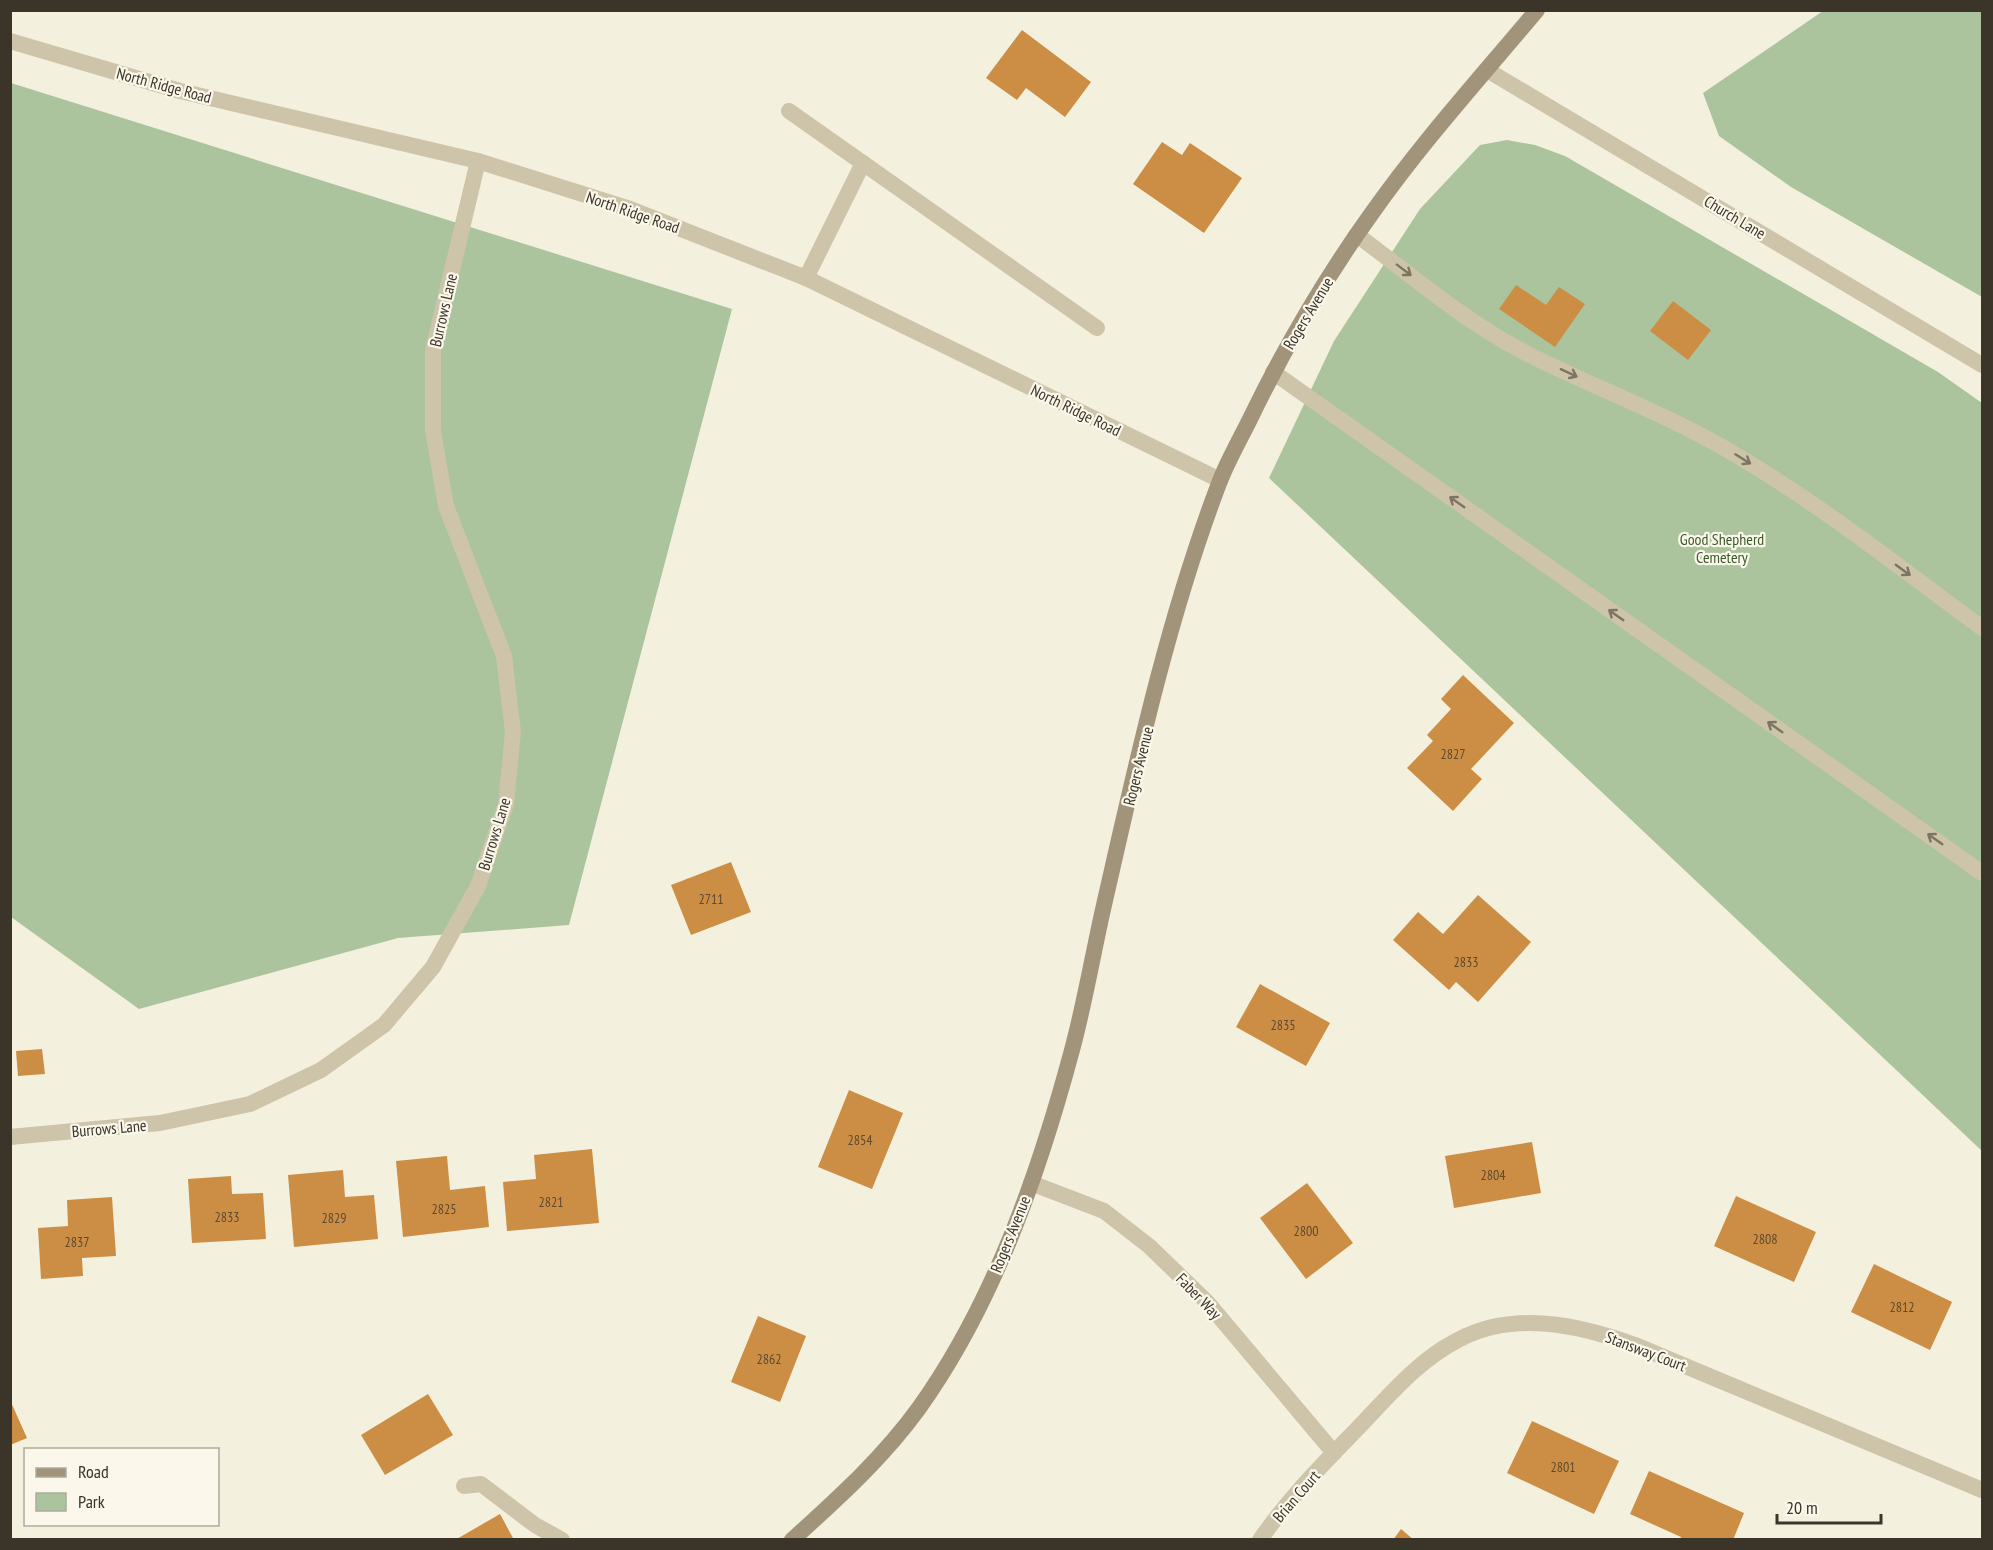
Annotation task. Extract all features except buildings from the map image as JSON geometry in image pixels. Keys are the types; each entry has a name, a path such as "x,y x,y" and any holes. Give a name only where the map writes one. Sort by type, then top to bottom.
{"main road":[{"name":"Rogers Avenue","path":"792,1539 868,1469 918,1410 952,1356 991,1280 1031,1183 1072,1049 1104,904 1178,608 1220,480 1272,372 1318,293 1374,210 1537,10"}],"street":[{"name":"North Ridge Road","path":"10,41 180,91 478,161 630,209 806,278 1220,480"},
{"name":"Church Lane","path":"1487,70 1983,365"},
{"path":"789,111 1096,327"},
{"name":"Burrows Lane","path":"10,1137 160,1123 250,1104 321,1070 384,1025 433,966 478,886 506,804 513,732 504,656 446,506 433,431 433,350 478,161"},
{"path":"806,278 863,163"},
{"path":"1357,235 1478,326 1524,352 1663,414 1741,458 1816,507 1983,628"},
{"path":"1272,372 1983,873"},
{"name":"Faber Way","path":"1031,1183 1104,1211 1149,1246 1207,1302 1334,1453"},
{"name":"Stansway Court","path":"1334,1453 1411,1373 1458,1339 1498,1326 1541,1323 1589,1329 1635,1345 1983,1490"},
{"name":"Brian Court","path":"1260,1539 1279,1512 1334,1453"},
{"path":"464,1486 481,1484 535,1525 562,1539"}],"green space":[{"path":"1823,11 1982,11 1982,297 1791,187 1719,136 1703,93"},
{"path":"11,83 732,309 569,925 398,938 139,1009 11,917"},
{"name":"Good Shepherd Cemetery","path":"1507,140 1535,145 1565,156 1938,372 1982,403 1982,1151 1269,478 1334,341 1420,209 1480,145"}]}
